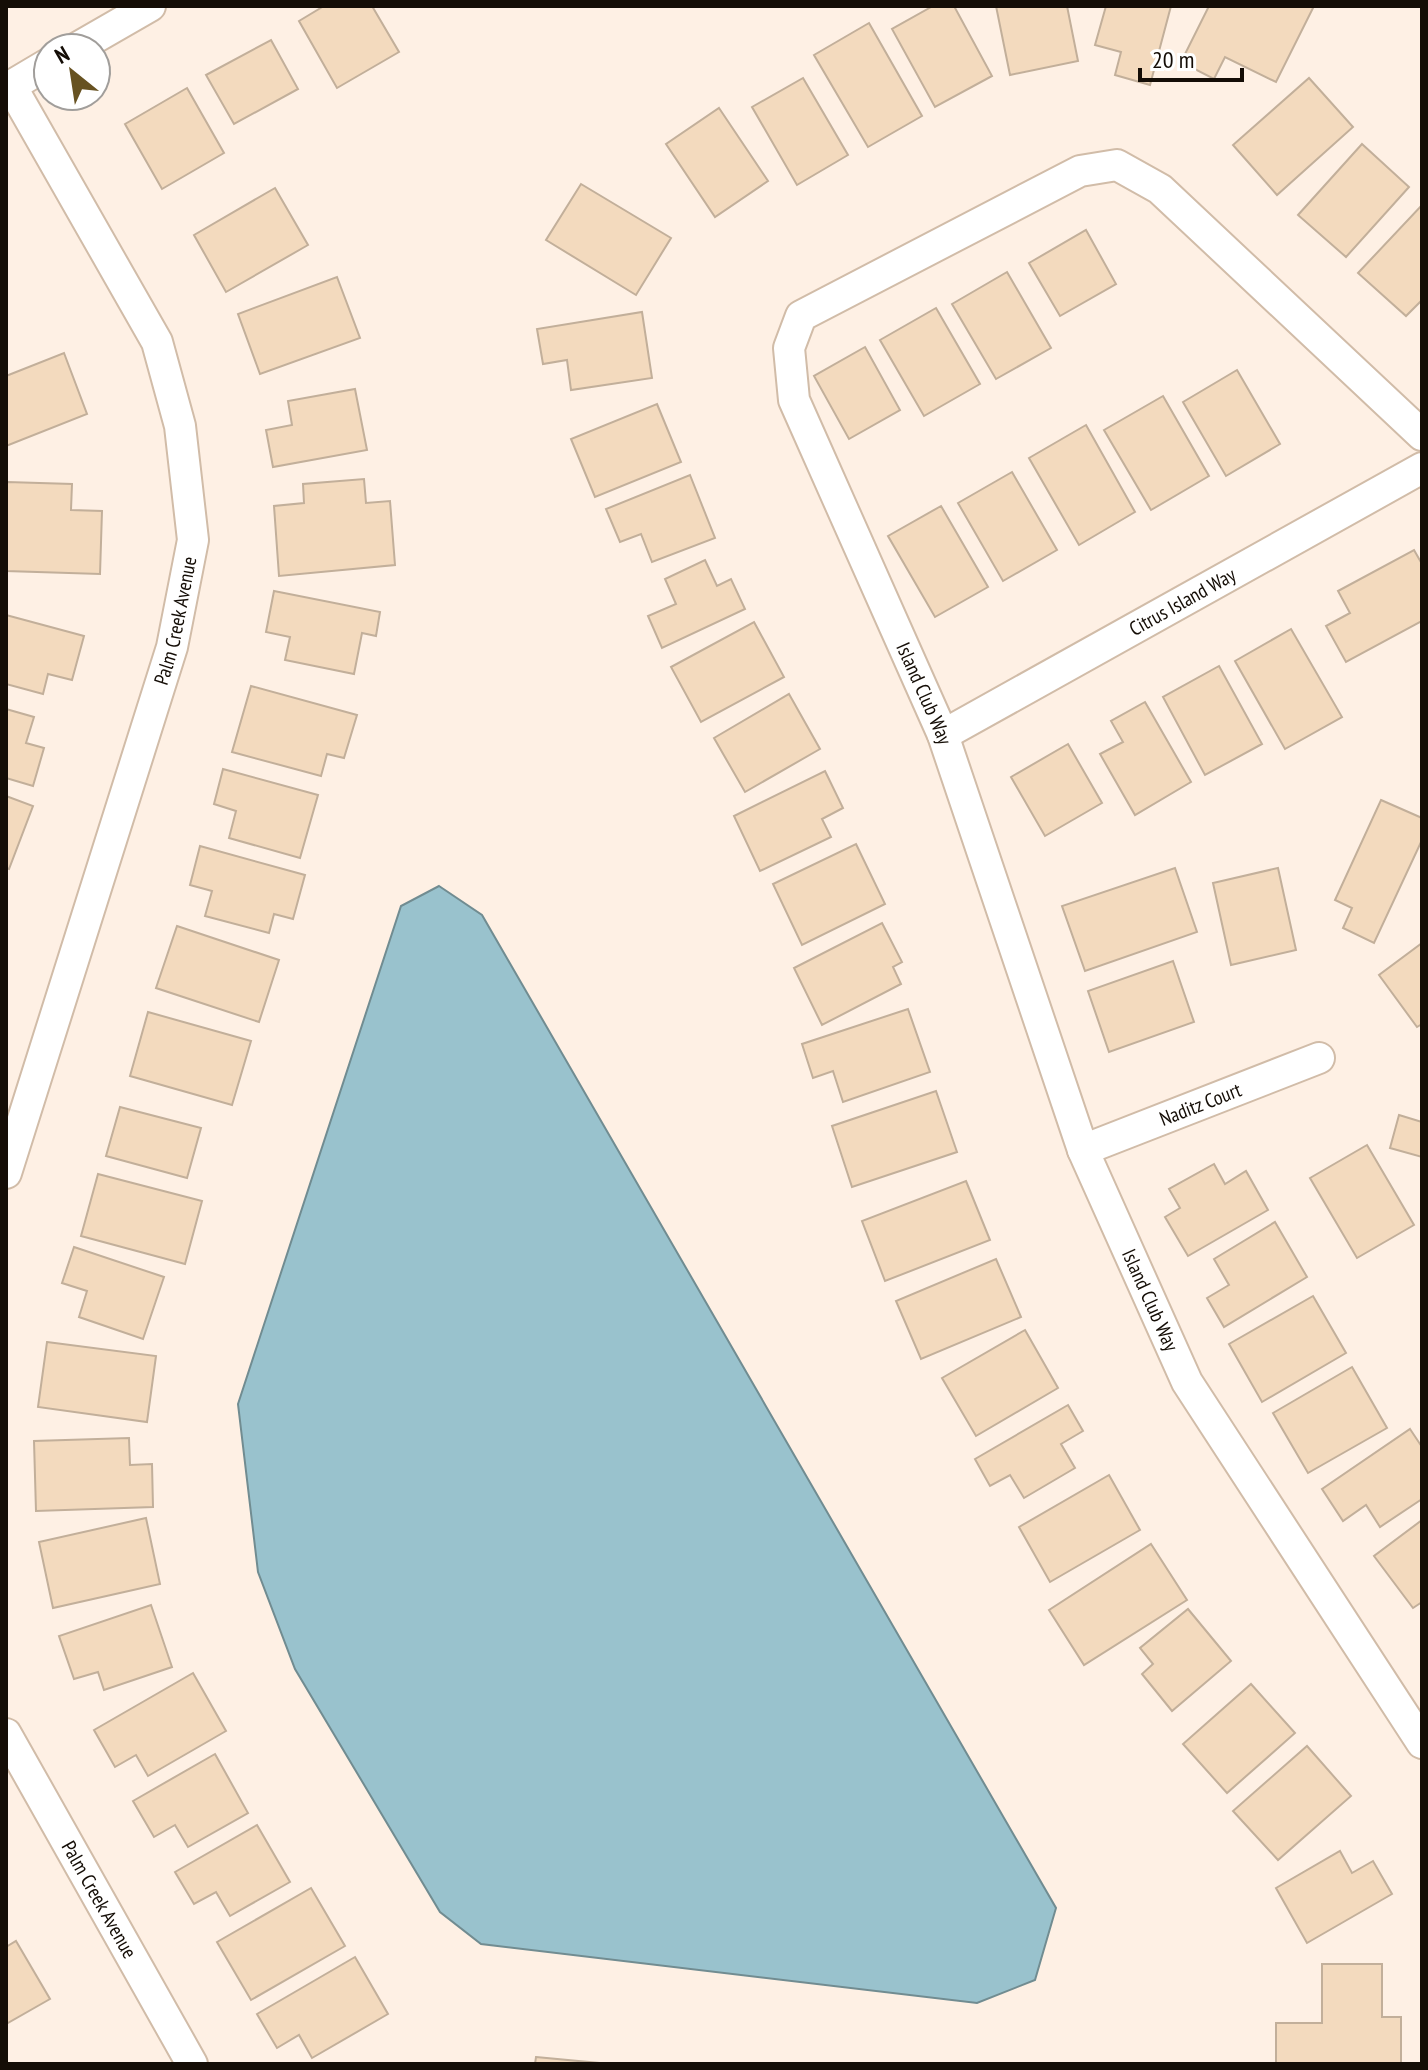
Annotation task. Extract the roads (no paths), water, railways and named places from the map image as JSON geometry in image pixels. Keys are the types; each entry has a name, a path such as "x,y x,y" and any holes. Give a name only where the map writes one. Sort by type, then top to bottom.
{"street":[{"path":"105,32 150,6"},
{"path":"8,87 32,73"},
{"name":"Palm Creek Avenue","path":"6,1173 172,647 193,540 180,426 157,342 8,87"},
{"name":"Island Club Way","path":"1422,435 1160,189 1117,165 1080,171 801,316 789,348 794,400 943,735 1083,1150 1187,1382 1422,1743"},
{"name":"Citrus Island Way","path":"943,735 1422,468"},
{"name":"Naditz Court","path":"1083,1150 1319,1058"},
{"name":"Palm Creek Avenue","path":"6,1734 192,2064"}],"water":[{"path":"439,886 482,915 1056,1908 1035,1980 977,2003 481,1944 440,1912 295,1669 258,1572 238,1404 401,906"}]}
